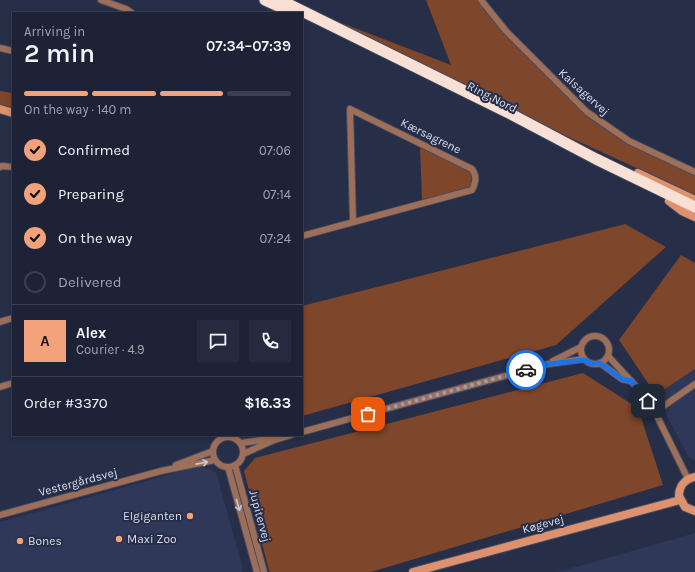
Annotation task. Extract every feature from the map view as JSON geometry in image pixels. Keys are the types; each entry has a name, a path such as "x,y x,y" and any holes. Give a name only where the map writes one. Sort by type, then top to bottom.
{"highway":[{"path":"265,0 291,12"},
{"path":"280,0 557,137 596,159 695,207"},
{"name":"Ring Nord","path":"303,17 695,212"}],"street":[{"path":"101,0 130,12"},
{"name":"Kalsagervej","path":"481,0 506,31 587,112 629,141 695,172"},
{"path":"0,48 12,51"},
{"path":"0,109 12,113"},
{"name":"Kærsagrene","path":"303,236 472,190 475,184 476,175 472,169 350,109 353,222"},
{"path":"557,137 695,200"},
{"path":"0,167 12,167"},
{"path":"670,200 682,211 695,217"},
{"path":"0,322 12,318"},
{"path":"584,360 580,352 585,339 594,336 604,338 608,344 608,356 643,394 655,412 691,478 680,488 680,500 685,507 695,512"},
{"path":"548,364 581,347"},
{"path":"303,432 548,364 584,360 592,364 600,363 608,356"},
{"path":"600,363 622,379 631,381"},
{"path":"0,387 12,383"},
{"path":"655,412 695,384"},
{"path":"228,436 237,440 241,444 243,454 235,465 228,467 223,466 215,460 213,451 219,437 228,436"},
{"path":"243,454 274,440 288,436"},
{"path":"241,444 268,439 274,440"},
{"name":"Vestergårdsvej","path":"161,471 213,451"},
{"name":"Vestergårdsvej","path":"0,515 161,471 215,460"},
{"name":"Jupitervej","path":"235,465 264,572"},
{"name":"Jupitervej","path":"228,467 257,572"},
{"name":"Køgevej","path":"413,572 680,500"}],"shaded area":[{"path":"426,0 478,0 485,11 586,116 628,144 695,174 695,195 558,132 326,17 451,65"},
{"path":"0,91 12,93 12,109 0,105"},
{"path":"420,148 470,170 473,176 470,187 422,200"},
{"path":"625,224 666,247 556,345 303,416 303,306"},
{"path":"681,255 695,263 695,369 656,395 619,340"},
{"path":"695,369 695,460 689,458 656,395"},
{"path":"583,373 638,408 663,485 371,572 269,571 244,471 255,458"},
{"path":"200,466 216,472 243,569 242,572 0,572 0,522"},
{"path":"695,533 695,572 558,572"}],"way so far":[{"path":"368,414 526,370"}],"place":[{"name":"Elgiganten","path":"190,516"},
{"name":"Maxi Zoo","path":"119,539"},
{"name":"Bones","path":"20,541"}],"route":[{"path":"526,370 548,364 584,360 592,364 600,363 622,379 631,381 648,401"}]}
